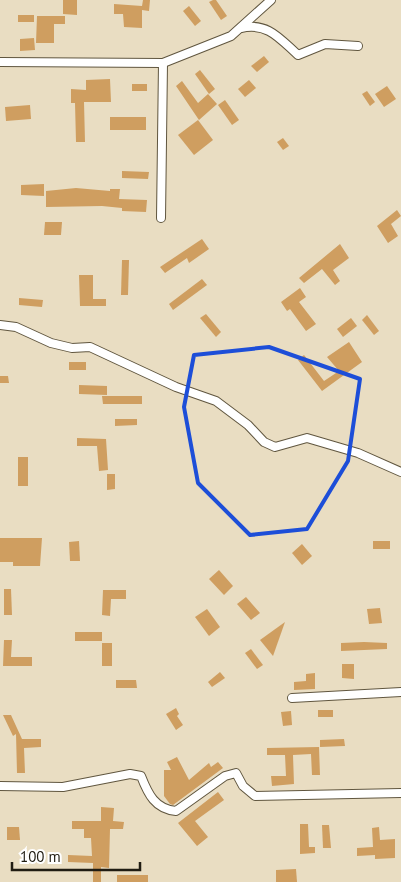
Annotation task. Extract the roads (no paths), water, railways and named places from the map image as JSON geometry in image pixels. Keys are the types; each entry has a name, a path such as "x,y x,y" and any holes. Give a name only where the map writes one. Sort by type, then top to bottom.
{"street":[{"path":"0,62 163,63 231,36 271,0"},
{"path":"240,29 253,26 266,28 298,56 325,44 358,46"},
{"path":"161,218 163,63"},
{"path":"0,325 16,328 51,343 72,348 90,347 176,387 216,401 248,425 264,442 275,447 307,438 358,453 401,472"},
{"path":"292,698 401,692"},
{"path":"0,786 63,787 130,774 141,776 148,794 164,810 176,812 225,776 236,773 243,786 255,796 401,793"}]}
